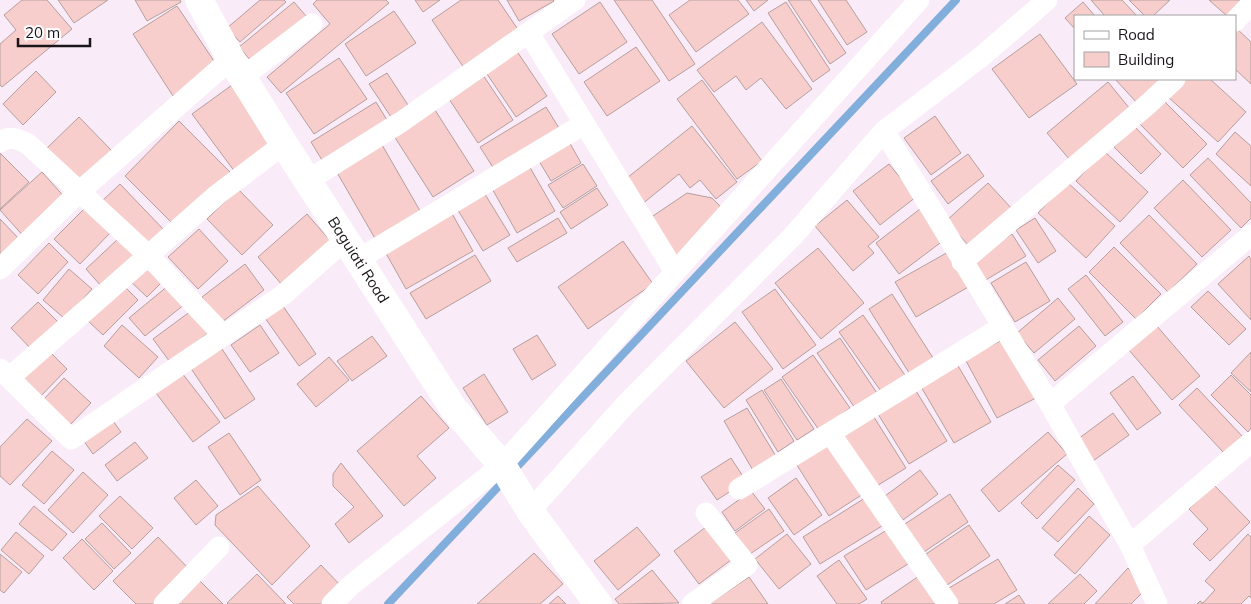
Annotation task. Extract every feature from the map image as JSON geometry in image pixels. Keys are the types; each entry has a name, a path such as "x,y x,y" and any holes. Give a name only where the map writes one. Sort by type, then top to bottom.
{"street":[{"name":"Baguiati Road","path":"199,0 237,68 307,181 453,408 502,465 530,511 598,604"},
{"path":"307,181 402,122 575,0"},
{"path":"332,604 350,586 502,465 920,0"},
{"path":"530,511 626,404 793,236 884,131 981,57 1047,0"},
{"path":"1236,20 1251,4"},
{"path":"0,269 79,192 237,68 312,24"},
{"path":"529,33 675,272"},
{"path":"962,262 1146,106 1174,80"},
{"path":"284,144 218,194 5,374 71,439 351,250 584,124"},
{"path":"884,131 1050,404 1130,544 1157,604"},
{"path":"2,137 16,139 28,144 148,255 223,335"},
{"path":"1050,404 1251,235"},
{"path":"739,489 1002,327"},
{"path":"830,433 948,604"},
{"path":"1130,544 1246,456"},
{"path":"692,604 747,566 706,513"},
{"path":"164,604 219,547"}],"building":[{"path":"22,0 47,0 72,29 2,87 0,85 0,44 16,30 4,15"},
{"path":"58,0 108,0 74,23"},
{"path":"135,0 180,0 181,2 147,21"},
{"path":"260,0 284,0 286,2 240,42 227,28"},
{"path":"317,0 386,0 389,3 281,93 267,77 330,24 313,4"},
{"path":"415,0 440,0 423,12"},
{"path":"461,0 498,0 519,31 464,68 432,20"},
{"path":"507,0 553,0 554,1 519,21"},
{"path":"614,0 652,0 695,64 669,81"},
{"path":"690,0 738,0 749,14 696,52 669,15"},
{"path":"746,0 768,0 754,11"},
{"path":"788,0 810,0 846,53 830,64"},
{"path":"818,0 846,0 867,32 847,45"},
{"path":"1091,0 1122,0 1136,15 1104,15"},
{"path":"1129,0 1170,0 1154,15 1144,15"},
{"path":"1209,0 1247,0 1228,15"},
{"path":"294,2 306,16 252,62 239,47"},
{"path":"600,2 627,42 579,74 552,34"},
{"path":"786,2 830,70 813,82 768,13"},
{"path":"1083,2 1094,15 1074,15 1074,28 1065,18"},
{"path":"177,6 218,67 173,96 133,34"},
{"path":"394,11 416,43 366,76 345,44"},
{"path":"762,22 812,89 786,109 761,78 746,90 736,76 714,92 697,70"},
{"path":"1236,28 1251,42 1251,84 1236,70"},
{"path":"1040,34 1077,84 1029,118 992,69"},
{"path":"636,47 660,81 607,116 584,82"},
{"path":"516,50 547,96 516,117 485,71"},
{"path":"339,58 367,99 314,134 286,93"},
{"path":"36,71 56,92 23,125 3,104"},
{"path":"387,73 408,105 391,117 369,84"},
{"path":"483,75 513,120 478,143 449,99"},
{"path":"702,80 762,161 737,179 677,99"},
{"path":"1116,80 1163,80 1138,104"},
{"path":"1181,80 1211,80 1246,112 1218,142 1167,96"},
{"path":"1108,82 1130,109 1070,160 1047,133"},
{"path":"232,85 275,143 235,172 192,114"},
{"path":"1163,100 1207,144 1183,168 1139,123"},
{"path":"376,102 390,125 325,165 311,142"},
{"path":"546,107 559,128 494,169 480,147"},
{"path":"435,110 474,171 433,197 394,136"},
{"path":"935,116 961,153 931,175 904,138"},
{"path":"79,117 112,151 80,182 47,148"},
{"path":"179,121 230,172 176,227 125,176"},
{"path":"692,126 737,182 716,199 700,180 690,188 679,174 641,205 622,182"},
{"path":"1135,127 1161,154 1141,174 1114,147"},
{"path":"1235,132 1251,146 1251,186 1216,154"},
{"path":"567,138 581,163 551,181 536,156"},
{"path":"381,143 423,216 377,242 335,169"},
{"path":"1104,151 1148,192 1120,222 1076,181"},
{"path":"0,153 29,182 0,209"},
{"path":"968,154 984,176 948,204 931,181"},
{"path":"1208,158 1251,203 1251,218 1241,228 1190,175"},
{"path":"528,164 555,211 517,233 490,185"},
{"path":"583,164 597,186 563,208 548,185"},
{"path":"889,164 916,197 880,225 853,191"},
{"path":"42,172 68,201 26,239 0,210"},
{"path":"1183,180 1231,230 1202,257 1154,208"},
{"path":"1067,182 1115,226 1086,258 1038,213"},
{"path":"988,183 1013,210 971,248 946,221"},
{"path":"120,184 166,232 147,249 101,202"},
{"path":"597,188 608,205 571,229 560,212"},
{"path":"238,189 273,225 242,255 207,219"},
{"path":"483,191 510,235 483,251 456,207"},
{"path":"687,193 712,198 723,209 678,260 650,218"},
{"path":"847,200 879,237 868,246 874,253 853,271 815,226"},
{"path":"86,207 111,232 80,264 54,239"},
{"path":"920,209 944,240 899,274 876,243"},
{"path":"450,210 473,251 406,289 383,248"},
{"path":"307,214 333,244 283,286 258,257"},
{"path":"1149,215 1197,264 1168,292 1120,243"},
{"path":"558,218 567,233 517,262 508,248"},
{"path":"1035,218 1056,251 1038,263 1016,230"},
{"path":"0,219 22,242 0,258"},
{"path":"199,229 228,261 198,289 168,257"},
{"path":"1012,234 1026,256 984,281 971,260"},
{"path":"119,238 136,255 102,287 86,269"},
{"path":"623,241 653,284 588,329 558,287"},
{"path":"49,243 68,262 38,294 18,275"},
{"path":"1114,247 1161,294 1136,319 1089,272"},
{"path":"818,248 864,303 821,339 775,283"},
{"path":"950,251 970,286 916,317 895,282"},
{"path":"475,255 491,281 426,319 410,293"},
{"path":"1249,256 1251,259 1251,320 1218,284"},
{"path":"147,259 166,278 147,297 127,278"},
{"path":"1026,262 1050,301 1015,322 991,283"},
{"path":"245,264 264,290 222,322 202,297"},
{"path":"69,269 92,289 65,319 43,300"},
{"path":"1086,275 1123,322 1105,336 1068,289"},
{"path":"122,284 138,300 103,335 87,320"},
{"path":"169,285 185,304 145,336 129,318"},
{"path":"775,289 816,345 783,369 742,312"},
{"path":"1208,291 1246,329 1229,345 1191,307"},
{"path":"892,294 935,361 911,376 869,309"},
{"path":"1058,298 1075,319 1034,353 1017,333"},
{"path":"38,302 60,324 33,351 11,328"},
{"path":"283,306 316,354 299,366 265,318"},
{"path":"191,311 208,333 170,362 153,339"},
{"path":"863,315 907,378 883,394 839,332"},
{"path":"735,322 773,369 724,408 686,361"},
{"path":"122,325 158,357 139,378 104,346"},
{"path":"260,325 279,353 250,372 231,345"},
{"path":"1156,325 1200,376 1172,400 1128,349"},
{"path":"1079,326 1096,346 1055,381 1038,360"},
{"path":"537,335 556,365 532,380 513,349"},
{"path":"372,336 387,356 352,381 337,361"},
{"path":"840,338 877,393 855,408 817,353"},
{"path":"1004,339 1036,398 997,418 965,359"},
{"path":"220,346 255,399 225,419 190,367"},
{"path":"48,350 67,369 38,399 18,380"},
{"path":"1251,352 1251,392 1231,373"},
{"path":"813,355 850,408 819,430 782,377"},
{"path":"329,357 349,380 316,407 297,384"},
{"path":"957,364 991,422 954,443 920,385"},
{"path":"182,373 220,422 193,442 156,393"},
{"path":"484,374 508,412 487,425 463,388"},
{"path":"1231,375 1251,395 1251,428 1248,432 1211,395"},
{"path":"1133,376 1161,413 1137,430 1110,393"},
{"path":"64,378 91,403 70,425 43,400"},
{"path":"781,379 814,429 797,440 764,390"},
{"path":"1197,388 1242,436 1224,453 1179,405"},
{"path":"762,390 794,441 778,452 746,400"},
{"path":"916,391 947,441 909,464 878,414"},
{"path":"421,396 449,428 417,456 436,478 404,506 357,451"},
{"path":"747,408 777,458 754,472 724,421"},
{"path":"1113,413 1129,435 1093,461 1078,439"},
{"path":"872,414 906,468 875,487 841,433"},
{"path":"111,418 121,432 93,454 83,440"},
{"path":"27,419 52,441 10,485 0,476 0,447"},
{"path":"1048,432 1067,454 999,512 981,490"},
{"path":"229,433 261,480 240,495 208,447"},
{"path":"829,441 863,494 829,516 795,462"},
{"path":"135,442 148,458 117,481 105,465"},
{"path":"52,451 74,470 44,504 22,485"},
{"path":"731,458 746,481 717,500 701,477"},
{"path":"341,463 383,516 349,543 335,524 354,507 333,486 333,474"},
{"path":"1058,465 1075,480 1037,519 1021,503"},
{"path":"920,470 938,494 903,520 885,496"},
{"path":"83,472 108,495 73,533 48,510"},
{"path":"796,478 822,515 794,535 768,498"},
{"path":"196,480 218,506 196,525 174,498"},
{"path":"1214,485 1250,522 1210,561 1193,544 1208,529 1189,509"},
{"path":"258,486 310,546 272,585 215,525 216,515"},
{"path":"1078,488 1094,504 1058,542 1042,528"},
{"path":"751,491 765,509 735,531 722,512"},
{"path":"950,494 968,522 924,552 905,524"},
{"path":"120,496 153,528 132,549 99,516"},
{"path":"865,498 882,526 820,564 803,537"},
{"path":"34,506 67,534 52,551 19,524"},
{"path":"769,509 784,531 750,554 735,533"},
{"path":"1089,516 1110,535 1075,574 1054,555"},
{"path":"102,523 131,553 114,569 85,539"},
{"path":"710,524 735,557 699,584 674,551"},
{"path":"969,525 990,556 947,585 926,554"},
{"path":"637,527 660,555 618,590 594,561"},
{"path":"887,530 908,564 866,590 844,556"},
{"path":"16,532 44,556 29,574 1,550"},
{"path":"787,534 811,564 779,589 755,559"},
{"path":"1248,534 1251,537 1251,598 1249,596 1241,604 1197,604 1200,601 1203,603 1215,590 1205,581"},
{"path":"158,537 192,572 160,604 136,604 113,581"},
{"path":"82,539 113,571 94,590 63,558"},
{"path":"534,553 563,584 540,604 477,604"},
{"path":"0,554 22,572 4,593 0,590"},
{"path":"998,559 1017,590 994,604 959,604 949,588"},
{"path":"839,560 867,599 859,604 837,604 817,576"},
{"path":"321,565 341,586 322,604 294,604 287,597"},
{"path":"1128,568 1147,588 1131,604 1095,604"},
{"path":"652,570 679,603 619,604 615,599"},
{"path":"257,574 286,604 227,603"},
{"path":"1080,574 1097,591 1084,604 1048,604"},
{"path":"919,576 938,604 882,604 881,602"},
{"path":"749,577 768,604 709,604"},
{"path":"197,578 223,604 171,604"},
{"path":"1019,595 1025,604 1005,604"},
{"path":"558,596 566,604 549,604"}],"waterway":[{"path":"388,604 956,0"}]}
